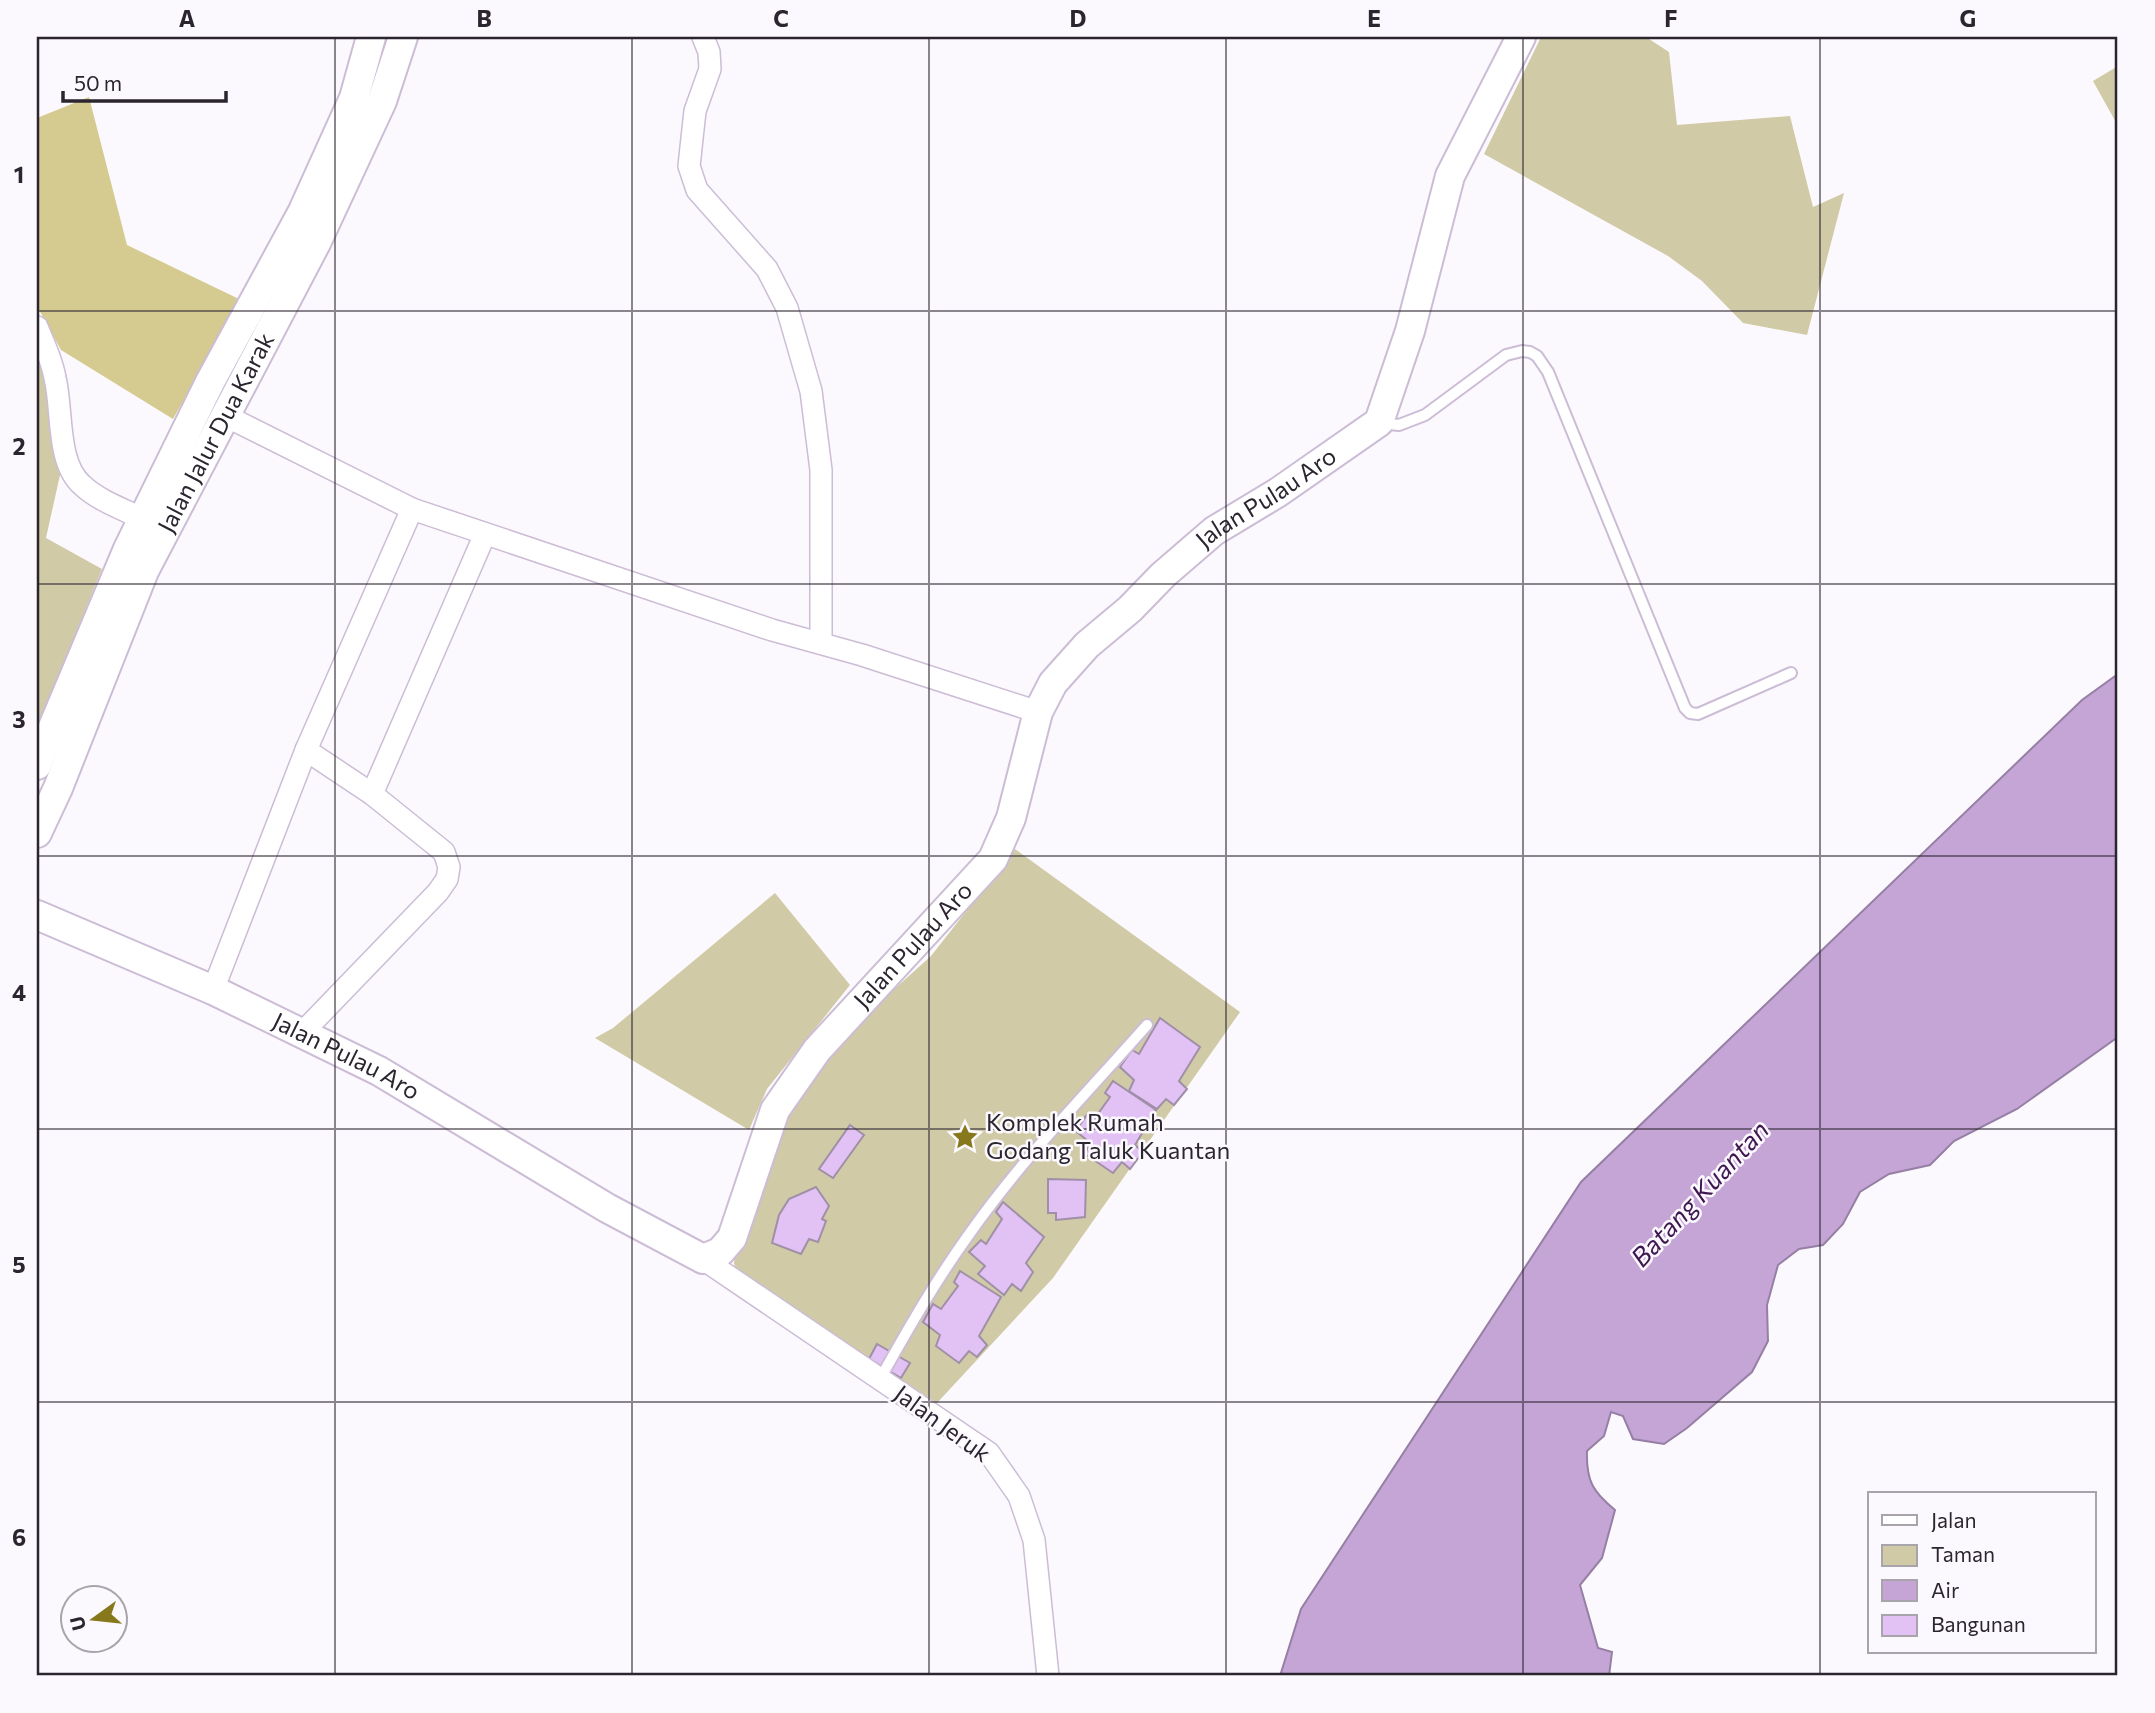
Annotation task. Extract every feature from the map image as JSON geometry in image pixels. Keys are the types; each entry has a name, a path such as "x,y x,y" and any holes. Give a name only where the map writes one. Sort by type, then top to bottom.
{"street":[{"name":"Jalan Jalur Dua Karak","path":"37,765 143,519 210,382 302,213 354,98 371,37"},
{"name":"Jalan Jalur Dua Karak","path":"37,833 58,788 144,571 316,243 382,101 402,37"},
{"path":"703,37 709,52 710,69 695,111 689,166 697,190 767,269 787,308 811,391 821,470 821,643"},
{"path":"1379,422 1410,331 1450,176 1521,37"},
{"path":"37,327 56,379 65,452 71,472 93,494 143,519"},
{"path":"224,415 412,509 772,630 1038,712"},
{"name":"Jalan Pulau Aro","path":"37,915 213,990 379,1071 607,1208 703,1259 720,1252 732,1238 775,1110 817,1050 993,859 1011,818 1038,712 1054,683 1087,645 1214,531 1277,493 1379,422"},
{"path":"213,990 306,750 412,509"},
{"path":"372,794 485,534"},
{"path":"302,1034 438,892 447,880 449,867 444,852 372,794 306,750"},
{"name":"Jalan Jeruk","path":"703,1259 989,1453 1020,1496 1034,1540 1048,1676"}],"lane":[{"path":"1379,422 1399,425 1425,415 1506,355 1522,351 1537,356 1548,372 1685,708 1698,715 1791,673"},
{"path":"880,1379 915,1316 970,1232 1013,1178 1147,1025"}],"green space":[{"path":"1541,37 1646,37 1669,52 1677,125 1790,116 1813,207 1844,193 1807,335 1743,323 1702,281 1668,256 1484,154"},
{"path":"2118,66 2118,126 2093,81"},
{"path":"37,340 62,466 46,538 102,569 37,727"},
{"name":"Komplek Rumah Godang Taluk Kuantan","path":"1015,849 1240,1012 1053,1278 937,1403 736,1272 736,1246 786,1116 816,1072 861,1019 931,956"},
{"path":"775,893 850,985 767,1089 749,1130 595,1038 613,1028"}],"shaded area":[{"path":"89,97 127,245 241,300 173,419 61,350 37,306 37,118"}],"water":[{"name":"Batang Kuantan","path":"2118,674 2118,1037 2017,1109 1954,1141 1930,1165 1889,1174 1860,1192 1843,1224 1823,1245 1799,1249 1778,1265 1767,1305 1768,1341 1752,1372 1687,1428 1664,1444 1633,1439 1623,1416 1611,1412 1604,1436 1587,1451 1587,1461 1592,1485 1615,1510 1602,1558 1580,1585 1598,1648 1612,1652 1609,1676 1280,1676 1301,1609 1581,1182 2082,700"}],"building":[{"path":"1160,1018 1200,1047 1179,1081 1187,1089 1174,1105 1166,1099 1157,1109 1129,1091 1134,1080 1120,1067 1132,1050 1139,1054"},
{"path":"1113,1081 1156,1110 1135,1145 1143,1152 1130,1169 1122,1162 1113,1173 1085,1154 1090,1143 1076,1131 1088,1113 1095,1118 1110,1097 1105,1093"},
{"path":"850,1125 864,1135 833,1178 819,1169"},
{"path":"1048,1179 1086,1180 1085,1217 1056,1220 1056,1213 1048,1213"},
{"path":"816,1187 829,1206 822,1219 826,1221 818,1242 809,1239 801,1254 772,1243 779,1215 789,1199"},
{"path":"1003,1202 1044,1237 1026,1263 1033,1272 1021,1291 1012,1284 1004,1295 978,1274 985,1266 969,1252 981,1240 986,1244 1002,1219 996,1212"},
{"path":"960,1271 1001,1297 979,1336 987,1345 977,1357 969,1351 959,1363 936,1346 940,1335 923,1322 933,1304 941,1309 958,1286 954,1282"},
{"path":"877,1344 910,1363 901,1378 869,1359"}],"place":[{"name":"Komplek Rumah Godang Taluk Kuantan","path":"965,1137"}]}
